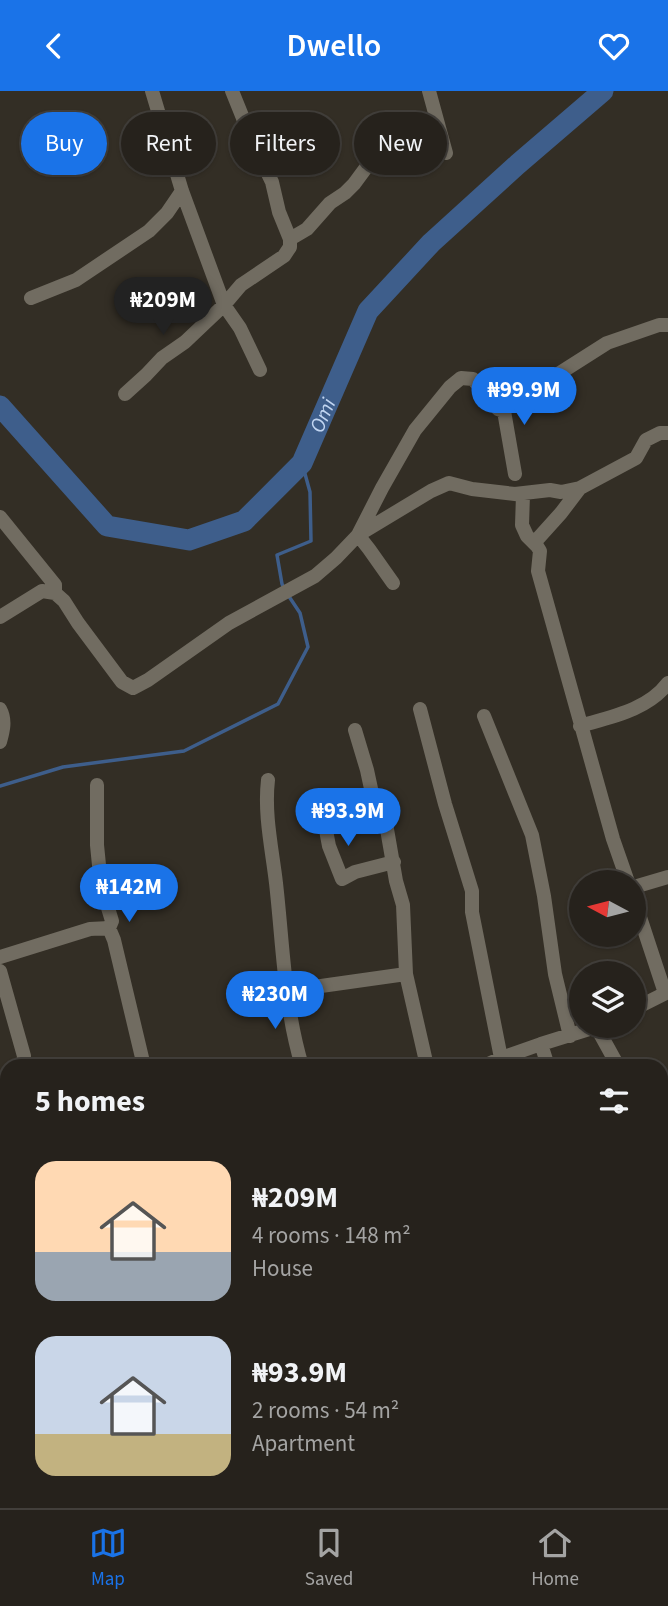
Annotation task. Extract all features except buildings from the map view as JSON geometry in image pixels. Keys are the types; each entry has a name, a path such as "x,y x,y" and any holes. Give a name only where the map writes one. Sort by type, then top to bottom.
{"street":[{"path":"152,91 182,191 224,305 240,328 261,370"},
{"path":"125,394 162,358 185,342 241,285 284,256 290,247 290,239 279,212 272,182 232,91"},
{"path":"429,91 435,112"},
{"path":"290,239 306,229 361,175"},
{"path":"32,298 76,280 149,231 167,213 182,191"},
{"path":"498,409 518,402 607,343 659,325 668,325"},
{"path":"358,535 415,430 450,387 467,379 503,411 515,474"},
{"path":"515,494 550,490 561,492 580,488 636,459 646,440 660,433 668,433"},
{"path":"0,517 121,682 133,688 229,622 315,576 358,535 431,491 449,483 472,489 523,495 522,525 527,536 540,551 538,572 580,726 624,870"},
{"path":"534,543 580,488"},
{"path":"358,535 393,583"},
{"path":"0,617 51,590"},
{"path":"580,726 635,709 668,683"},
{"path":"420,709 472,891 472,912 501,1058 569,1036"},
{"path":"0,742 3,728 1,712"},
{"path":"484,716 532,835 555,974 569,1032"},
{"path":"355,730 373,798 384,812 403,905 406,974 425,1059"},
{"path":"268,781 266,800 286,989 300,1059"},
{"path":"97,785 97,845 101,885 112,921 109,927 142,1059"},
{"path":"325,825 329,846 342,879 355,872 394,862"},
{"path":"646,883 668,877"},
{"path":"0,957 90,929 109,927"},
{"path":"646,933 667,993 646,1003"},
{"path":"0,971 24,1059"},
{"path":"286,989 406,974"},
{"path":"0,1031 16,1027"},
{"path":"605,1038 615,1059"},
{"path":"541,1044 546,1059"}],"waterway":[{"name":"Omi","path":"0,406 107,526 189,540 244,521 302,463 368,311 431,243 603,91"},
{"path":"284,588 277,555 311,541 310,492 302,463"},
{"path":"0,786 63,767 184,751 278,704 308,647 300,613 288,595"}]}
